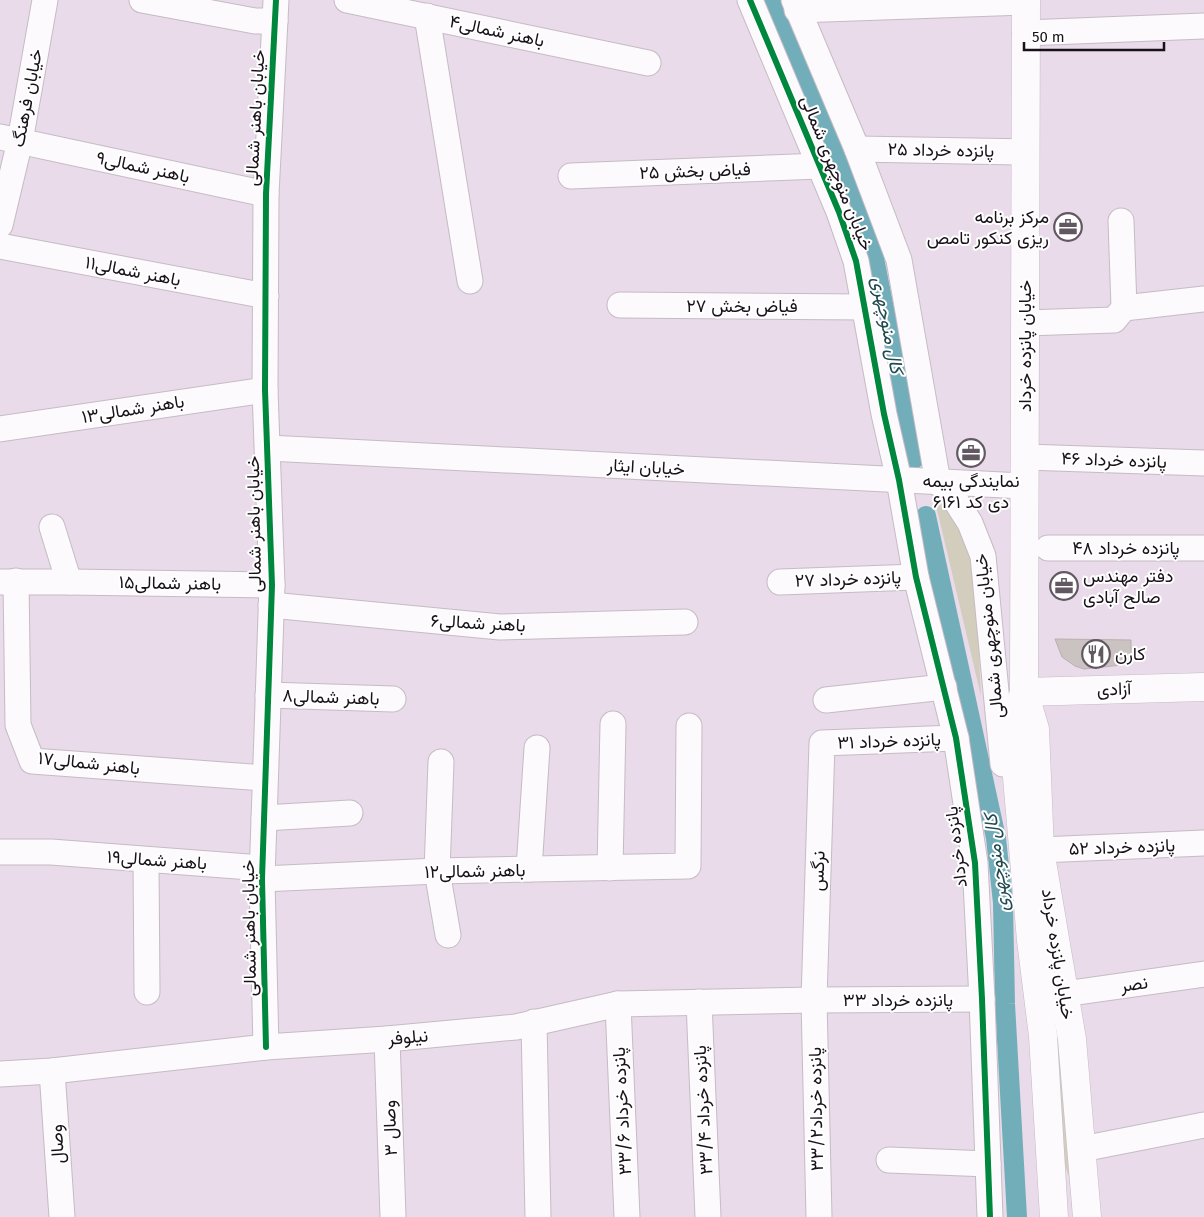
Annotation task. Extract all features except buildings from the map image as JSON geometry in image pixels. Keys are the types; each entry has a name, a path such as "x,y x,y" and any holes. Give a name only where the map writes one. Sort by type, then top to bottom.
{"main road":[{"name":"خیابان پانزده خرداد","path":"1026,1 1024,692 1013,732 1031,940 1043,1036 1054,1217"},
{"name":"آزادی","path":"1024,692 1204,686"},
{"name":"خیابان پانزده خرداد","path":"1024,692 1035,729 1040,850 1072,1039 1087,1217"}],"street":[{"name":"خیابان فرهنگ","path":"0,225 10,139 45,0"},
{"path":"142,0 255,21 276,10"},
{"name":"باهنر شمالی۴","path":"346,0 648,63"},
{"name":"خیابان منوچهری شمالی","path":"750,0 839,212 856,261 884,414 899,480"},
{"path":"795,5 1026,1"},
{"name":"خیابان منوچهری شمالی","path":"795,5 856,149 899,260 938,482 954,498 970,523 983,556 1006,799 1021,825"},
{"name":"خیابان باهنر شمالی","path":"266,1047 262,874 271,595 265,390 266,194 276,10"},
{"path":"427,16 470,281"},
{"path":"1025,33 1204,26"},
{"name":"باهنر شمالی۹","path":"10,139 266,194"},
{"name":"پانزده خرداد ۲۵","path":"856,149 1026,152"},
{"name":"فیاض بخش ۲۵","path":"571,176 820,166"},
{"path":"1025,322 1114,320 1124,308 1121,221"},
{"name":"باهنر شمالی۱۱","path":"0,246 266,296"},
{"path":"1124,308 1204,300"},
{"name":"فیاض بخش ۲۷","path":"620,305 865,307"},
{"name":"باهنر شمالی۱۳","path":"0,430 265,390"},
{"name":"خیابان ایثار","path":"268,448 1024,486"},
{"name":"پانزده خرداد ۴۶","path":"1025,457 1204,463"},
{"name":"پانزده خرداد","path":"899,480 916,577 956,738 975,863 990,1217"},
{"path":"52,527 69,582"},
{"name":"پانزده خرداد ۴۸","path":"1048,548 1204,548"},
{"name":"پانزده خرداد ۲۷","path":"780,582 916,577"},
{"name":"باهنر شمالی۱۵","path":"8,582 69,582 271,595"},
{"name":"باهنر شمالی۱۷","path":"8,582 18,725 32,761 266,778"},
{"name":"باهنر شمالی۶","path":"271,595 500,627 685,622"},
{"path":"826,700 944,687"},
{"name":"باهنر شمالی۸","path":"268,695 393,699"},
{"path":"610,868 613,724"},
{"name":"باهنر شمالی۱۲","path":"262,874 688,866 689,726"},
{"name":"پانزده خرداد ۳۱","path":"822,743 956,738"},
{"name":"نرگس","path":"814,1000 822,743"},
{"path":"529,869 537,748"},
{"path":"441,762 437,871 448,935"},
{"path":"264,818 350,813"},
{"name":"پانزده خرداد ۵۲","path":"1040,850 1204,844"},
{"name":"باهنر شمالی۱۹","path":"0,852 52,852 146,860 262,874"},
{"path":"146,860 147,992"},
{"name":"نصر","path":"1064,994 1204,974"},
{"name":"پانزده خرداد ۳۳","path":"814,1000 982,999"},
{"name":"نیلوفر","path":"0,1074 52,1071 266,1047 387,1039 516,1027 618,1004 814,1000"},
{"name":"پانزده خرداد۳۳/۲","path":"814,1000 819,1217"},
{"name":"پانزده خرداد ۳۳/۴","path":"698,1002 708,1217"},
{"name":"پانزده خرداد ۳۳/۶","path":"618,1004 627,1217"},
{"path":"534,1022 538,1217"},
{"name":"وصال ۳","path":"387,1039 393,1217"},
{"name":"وصال","path":"52,1071 62,1217"},
{"path":"1082,1149 1204,1125"},
{"path":"889,1160 988,1164"}],"shaded area":[{"path":"950,504 971,544 981,696 936,505"},
{"path":"1061,1047 1074,1210 1072,1208 1069,1177 1061,1153 1057,1048"}],"waterway":[{"name":"کال منوچهری","path":"774,0 831,143 846,170 868,228 914,459"},
{"name":"کال منوچهری","path":"926,516 996,838 1003,903 1005,1004 1017,1217"}],"cycle path":[{"path":"266,1047 262,879 272,585 265,390 266,194 276,0"},
{"path":"750,0 839,212 856,261 916,577 956,738 975,863 990,1217"}],"place":[{"name":"مرکز برنامه ریزی کنکور تامص","path":"1068,227"},
{"name":"نمایندگی بیمه دی کد ۶۱۶۱","path":"971,453"},
{"name":"دفتر مهندس صالح آبادی","path":"1064,586"},
{"name":"کارن","path":"1096,654"}]}
